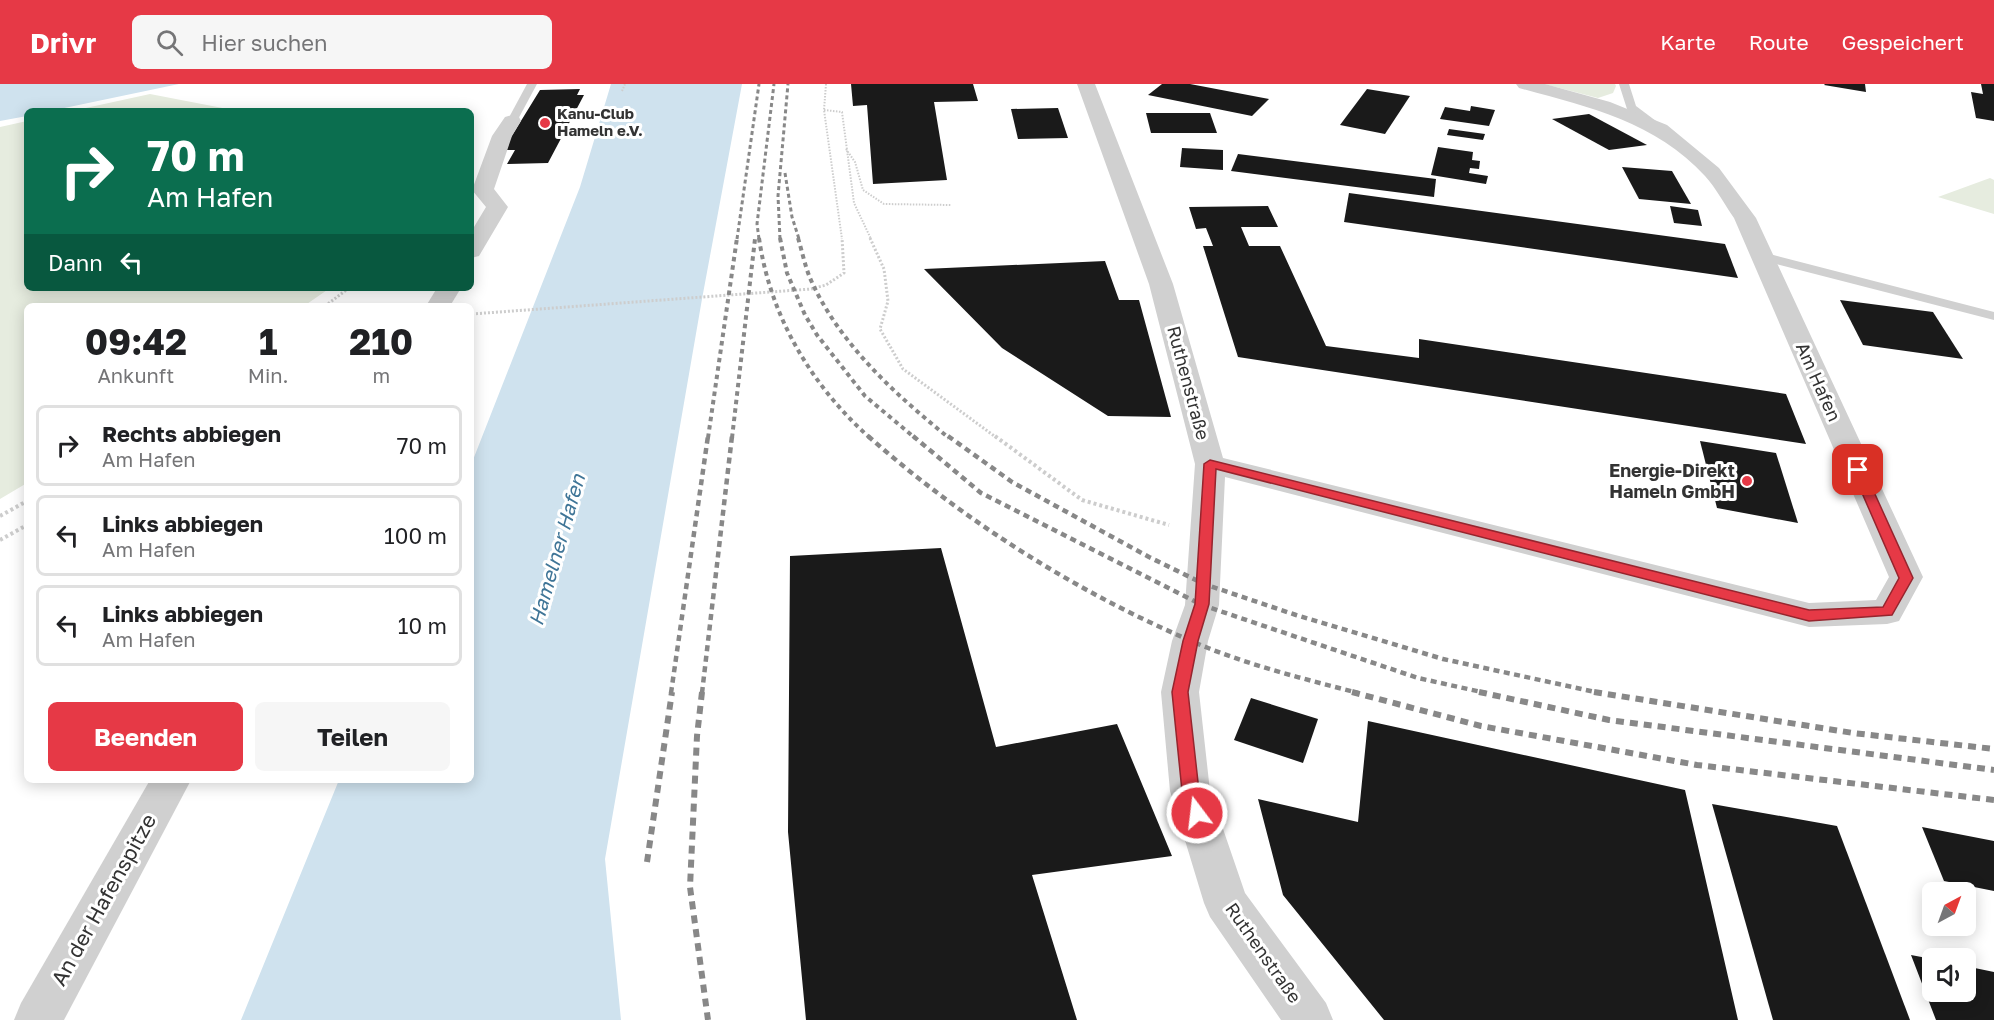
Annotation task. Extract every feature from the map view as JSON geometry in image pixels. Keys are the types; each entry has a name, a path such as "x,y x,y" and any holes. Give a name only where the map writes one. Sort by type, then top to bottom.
{"street":[{"name":"Ruthenstraße","path":"1086,84 1161,284 1210,464 1202,604 1190,641 1180,692 1190,791 1227,903 1310,1020"},
{"name":"Am Hafen","path":"1210,464 1809,615 1887,612 1906,578 1745,218 1712,172 1660,129 1603,106 1526,84"},
{"path":"474,246 496,207 483,190 502,136 512,122"},
{"name":"An der Hafenspitze","path":"38,1020 169,783"}],"lane":[{"path":"512,122 532,84"},
{"path":"1624,84 1631,107 1660,129"},
{"path":"1762,256 1994,316"}],"path":[{"path":"622,91 625,84"},
{"path":"474,314 805,290 832,282 844,273 845,262 824,110 826,84"},
{"path":"824,110 842,112 845,149 854,203 884,269 888,301 880,328 903,369 1082,500 1160,524 1207,530"},
{"path":"845,149 855,162 863,190 884,204 951,205"},
{"path":"329,303 345,291"},
{"path":"0,516 24,503"},
{"path":"0,540 24,527"}],"shaded area":[{"path":"1544,84 1615,84 1616,86 1613,93 1598,98"},
{"path":"150,94 222,108 86,108"},
{"path":"24,122 24,291 326,291 308,303 24,303 24,485 0,499 0,127"},
{"path":"1990,178 1994,180 1994,214 1938,197"}],"water":[{"path":"0,84 179,84 64,108 24,108 24,117 0,121"},
{"name":"Hamelner Hafen","path":"611,84 742,84 702,299 605,859 621,1020 241,1020 338,783 474,783 474,457 580,187"}],"building":[{"path":"851,84 973,84 978,101 934,102 947,180 873,184 867,105 853,106"},
{"path":"1162,84 1190,84 1269,99 1252,116 1148,95"},
{"path":"1865,84 1866,92 1824,85"},
{"path":"1981,84 1994,84 1994,121 1976,118 1971,92 1983,94"},
{"name":"Kanu-Club Hameln e.V.","path":"580,89 577,95 584,95 548,163 507,164 515,150 503,150 540,90"},
{"path":"1367,89 1410,96 1385,134 1340,125"},
{"path":"1471,106 1495,110 1489,126 1440,119 1445,107 1470,111"},
{"path":"1058,108 1068,138 1018,139 1011,109"},
{"path":"1146,113 1210,113 1217,133 1151,133"},
{"path":"1589,114 1647,145 1609,150 1552,119"},
{"path":"1449,129 1485,134 1483,140 1447,135"},
{"path":"1438,147 1473,152 1472,160 1480,161 1479,169 1470,168 1469,173 1488,176 1486,184 1431,175"},
{"path":"1182,148 1223,150 1223,170 1180,167"},
{"path":"1238,154 1436,179 1434,197 1231,171"},
{"path":"1622,167 1672,171 1691,204 1639,199"},
{"path":"1349,193 1725,244 1738,278 1344,222"},
{"path":"1268,206 1278,227 1241,227 1249,246 1280,246 1326,346 1419,358 1419,339 1786,394 1806,444 1238,357 1203,246 1213,246 1206,228 1196,229 1189,207"},
{"path":"1670,206 1698,210 1702,226 1674,223"},
{"path":"1105,261 1119,300 1139,300 1171,417 1108,416 1002,348 924,269"},
{"path":"1840,300 1933,312 1963,359 1863,345"},
{"name":"Energie-Direkt Hameln GmbH","path":"1700,441 1776,453 1798,523 1717,508"},
{"path":"941,548 996,747 1117,724 1172,856 1032,875 1077,1020 806,1020 788,832 790,556"},
{"path":"1251,698 1318,719 1303,763 1234,740"},
{"path":"1368,721 1685,790 1738,1020 1384,1020 1283,895 1258,799 1358,822"},
{"path":"1712,804 1837,826 1910,1020 1773,1020"},
{"path":"1922,827 1994,841 1994,891 1976,887 1976,882 1944,881"},
{"path":"1911,955 1922,957 1922,984"},
{"path":"1976,968 1994,972 1994,1020 1936,1020 1929,1002 1976,1002"}],"railway":[{"path":"737,239 759,84"},
{"path":"759,239 757,224 774,84"},
{"path":"780,239 778,196 788,84"},
{"path":"785,173 792,217 799,239"},
{"path":"708,438 737,238"},
{"path":"759,238 773,295 796,347 829,395 868,436"},
{"path":"780,238 787,273 805,315 817,335 865,396 915,438"},
{"path":"798,238 808,273 836,325 870,366 909,404 949,438"},
{"path":"732,438 755,239"},
{"path":"671,693 708,436"},
{"path":"702,693 732,436"},
{"path":"868,436 904,467 981,524 1021,551 1103,599 1189,640 1230,656 1358,693"},
{"path":"913,436 981,493 1202,605 1418,678 1486,693"},
{"path":"948,436 1012,482 1149,557 1204,584 1296,615 1443,659 1599,693"},
{"path":"647,862 672,692"},
{"path":"702,692 697,736 690,887 708,1020"},
{"path":"1352,692 1481,726 1697,765 1994,800"},
{"path":"1479,692 1609,720 1994,770"},
{"path":"1594,692 1599,693"},
{"path":"1599,693 1853,733 1994,749"}],"place":[{"name":"Kanu-Club Hameln e.V.","path":"545,123"},
{"name":"Energie-Direkt Hameln GmbH","path":"1747,481"}],"route":[{"path":"1197,813 1190,791 1180,692 1190,641 1202,604 1210,464 1809,615 1887,612 1906,578 1858,470"}]}
